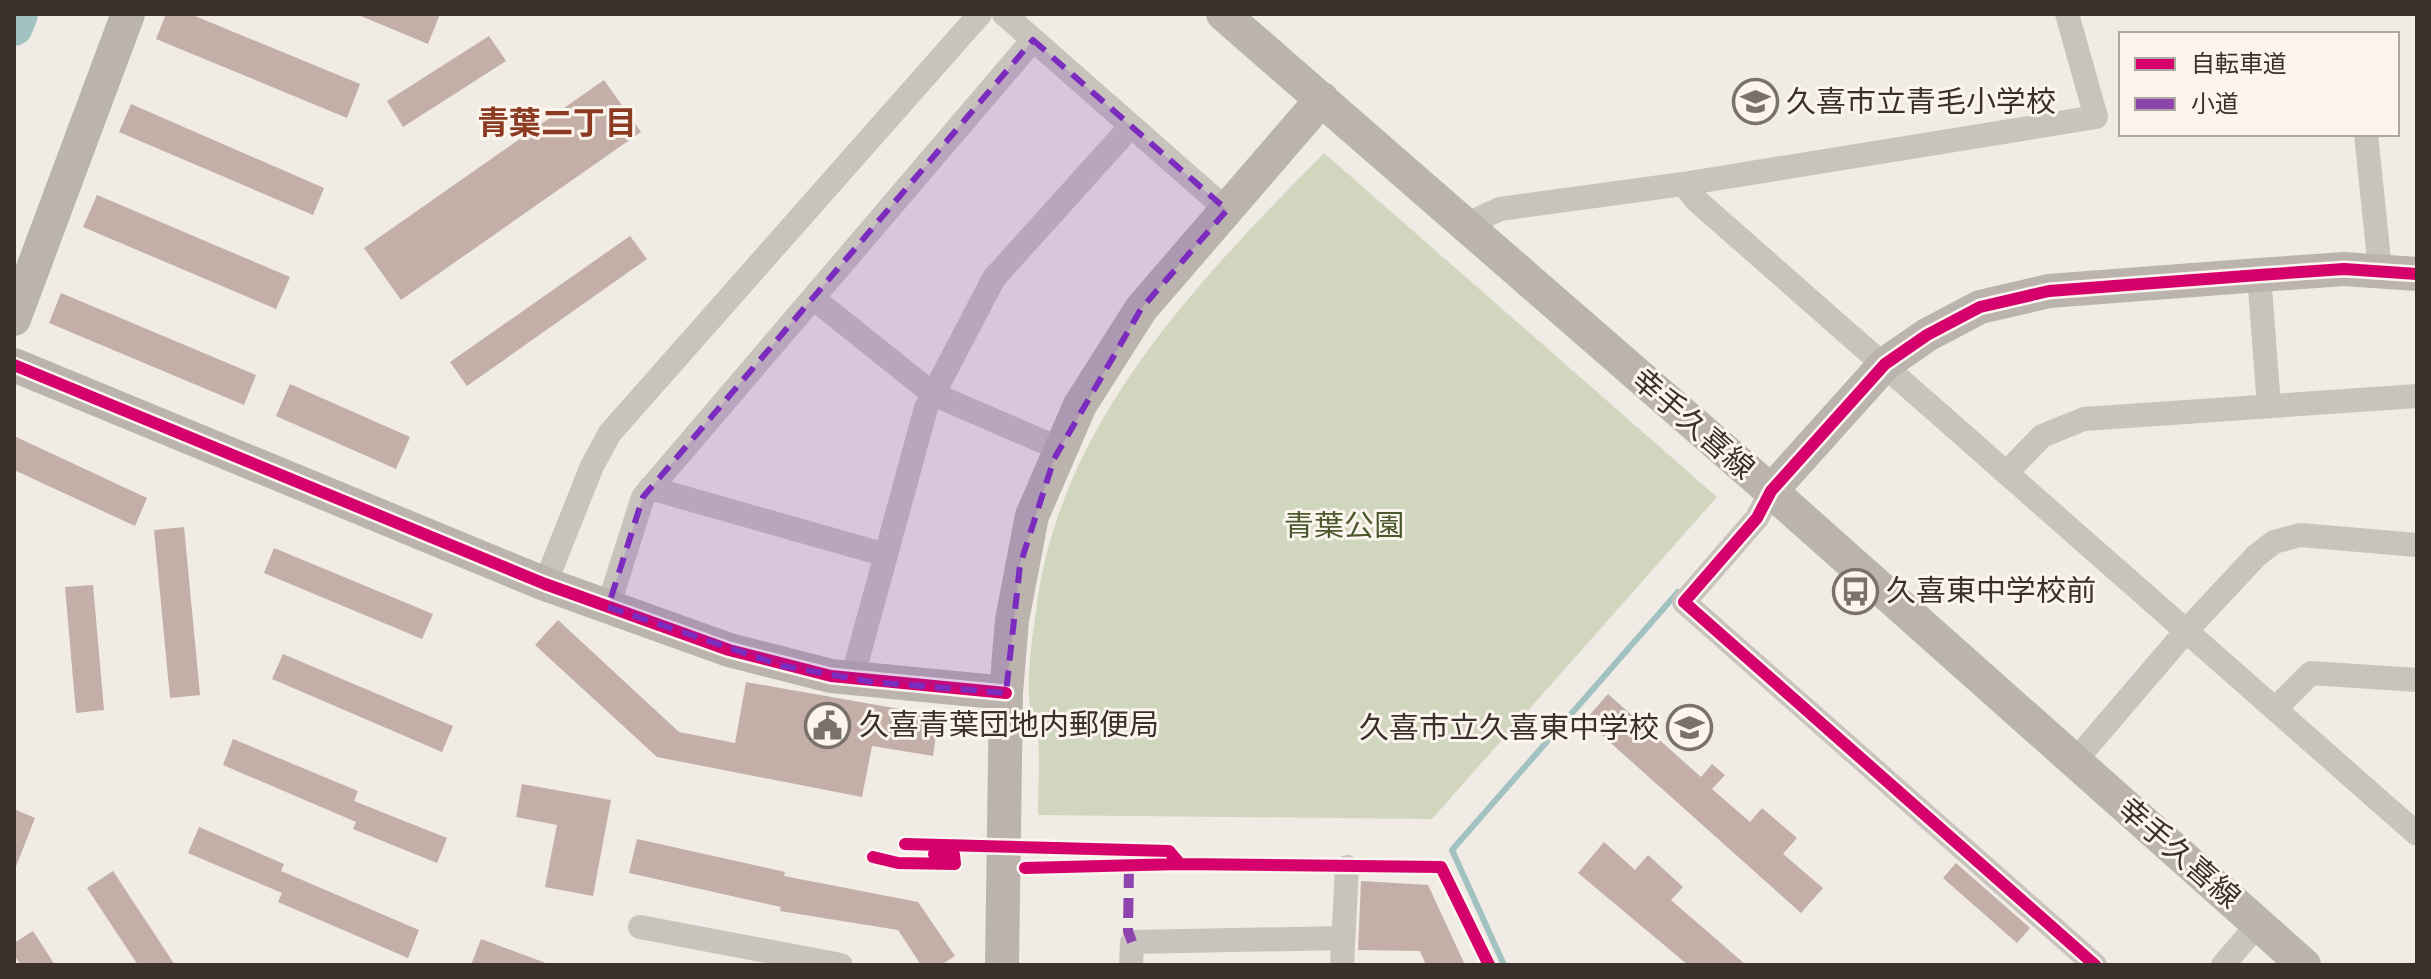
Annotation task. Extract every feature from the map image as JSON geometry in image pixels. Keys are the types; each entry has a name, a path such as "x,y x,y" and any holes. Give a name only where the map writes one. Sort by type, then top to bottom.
{"street":[{"path":"14,319 128,14"},
{"path":"545,584 592,466 610,433 980,14"},
{"path":"1004,14 1227,210"},
{"name":"幸手久喜線","path":"1223,14 1771,491 2304,965"},
{"path":"1465,225 1500,209 1683,184 2096,117 2067,14"},
{"path":"608,607 643,497 1033,40"},
{"path":"1002,965 1006,693 1020,565 1032,516 1080,405 1141,309 1322,99"},
{"path":"852,679 926,408 933,394 994,278 1131,126"},
{"path":"2366,136 2380,269"},
{"path":"1683,184 1696,200 2417,834"},
{"path":"2095,965 1684,602 1757,518 1771,491 1885,364 1949,322 2016,297 2259,275 2380,269 2417,274"},
{"path":"2259,275 2269,406"},
{"path":"813,298 933,394 1060,449"},
{"path":"14,365 545,584 783,666 852,679 1006,693"},
{"path":"2006,473 2042,436 2084,419 2417,396"},
{"path":"650,488 886,555"},
{"path":"2075,761 2187,630 2256,556 2274,542 2300,535 2417,545"},
{"path":"2276,708 2311,673 2417,680"},
{"path":"1342,965 1347,867"},
{"path":"2223,965 2259,923"},
{"path":"640,927 841,965"},
{"path":"1131,965 1132,942 1343,938"}],"highlighted area":[{"path":"1033,40 1227,210 1141,309 1054,459 1020,565 1006,693 872,682 783,666 608,607 643,497"}],"green space":[{"name":"青葉公園","path":"1324,153 1717,497 1432,819 1038,815 1039,746 1030,707 1030,659 1050,543 1073,479 1104,418 1141,360 1183,305"}],"building":[{"path":"166,14 190,14 360,84 347,118 156,39"},
{"path":"356,14 440,14 428,44"},
{"path":"489,36 506,61 403,127 387,101"},
{"path":"604,80 641,132 401,300 364,248"},
{"path":"131,104 324,188 313,215 119,132"},
{"path":"97,195 290,277 276,309 83,227"},
{"path":"630,236 647,259 467,386 450,362"},
{"path":"61,293 256,375 244,405 49,323"},
{"path":"290,384 410,437 396,469 276,416"},
{"path":"14,436 147,498 135,526 14,470"},
{"path":"184,527 200,695 170,698 154,530"},
{"path":"274,548 433,614 422,639 264,573"},
{"path":"93,585 104,710 76,713 65,587"},
{"path":"558,620 679,732 735,743 746,682 939,716 933,756 872,746 862,797 657,757 535,645"},
{"path":"283,654 453,726 442,752 272,679"},
{"path":"1608,694 1701,777 1712,764 1725,775 1712,789 1750,822 1762,808 1797,838 1783,854 1823,888 1801,913 1585,720"},
{"path":"233,739 358,791 354,801 447,838 437,863 353,829 356,822 223,765"},
{"path":"522,784 611,800 593,896 545,887 557,825 516,817"},
{"path":"14,809 35,818 15,869 14,869"},
{"path":"199,827 284,864 281,871 419,930 408,958 278,902 282,893 188,853"},
{"path":"637,839 785,872 784,876 918,902 955,956 941,965 921,965 898,930 780,911 781,907 629,873"},
{"path":"1604,842 1635,870 1648,855 1683,887 1671,900 1746,965 1688,965 1578,873"},
{"path":"1956,863 2030,928 2017,943 1943,878"},
{"path":"113,871 175,965 138,965 87,888"},
{"path":"1361,881 1428,885 1465,965 1426,965 1420,951 1358,950"},
{"path":"33,931 55,965 21,965 14,955 14,943"},
{"path":"481,939 546,963 546,965 471,965"}],"waterway":[{"path":"14,27 19,14"},
{"path":"1504,965 1452,850 1678,592"}],"marked path":[{"path":"1129,868 1128,931 1132,942"}],"cycle path":[{"path":"2095,965 1684,602 1757,518 1771,491 1885,364 1927,335 1980,307 2049,291 2259,275 2344,269 2417,274"},
{"path":"14,365 545,584 729,650 831,676 1006,693"},
{"path":"905,844 1169,851 1180,864"},
{"path":"873,857 898,863 955,864 954,855 934,854"},
{"path":"1025,868 1180,864 1441,867 1489,965"}],"place":[{"name":"久喜市立青毛小学校","path":"1755,102"},
{"name":"久喜東中学校前","path":"1855,591"},
{"name":"久喜青葉団地内郵便局","path":"828,725"},
{"name":"久喜市立久喜東中学校","path":"1690,728"}],"district":[{"name":"青葉二丁目","path":"557,123"}]}
